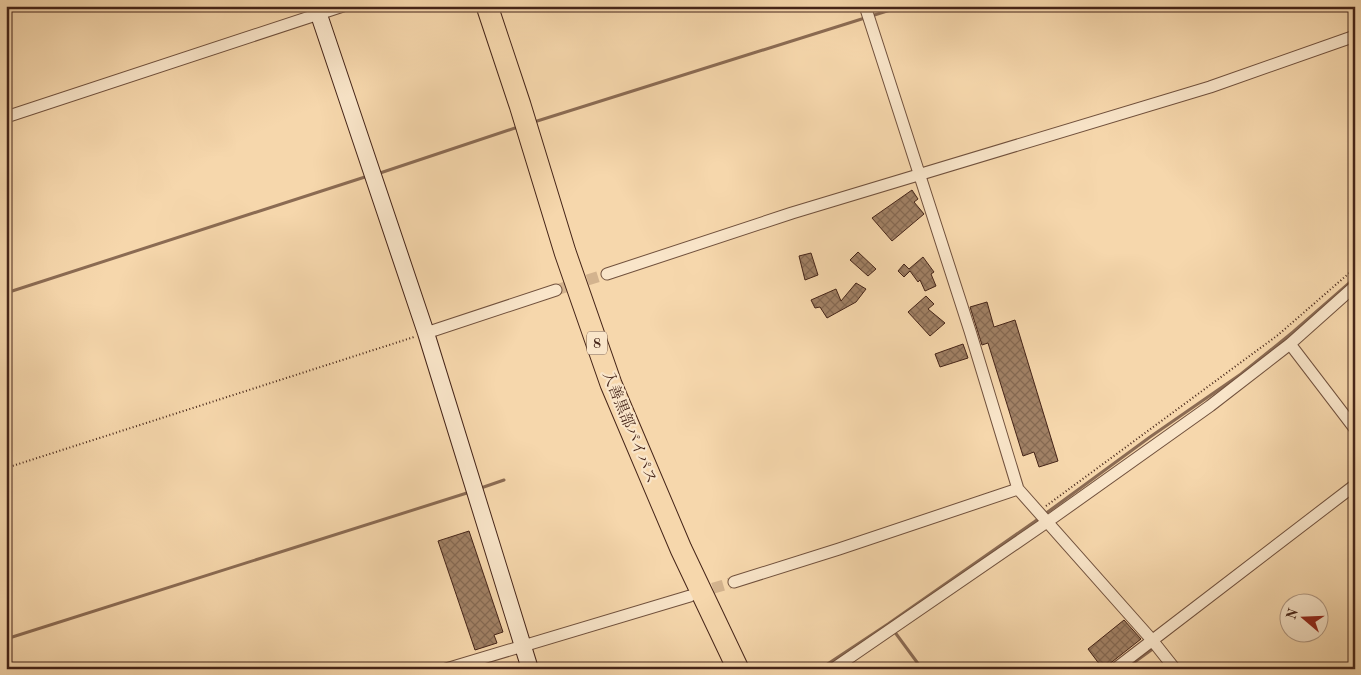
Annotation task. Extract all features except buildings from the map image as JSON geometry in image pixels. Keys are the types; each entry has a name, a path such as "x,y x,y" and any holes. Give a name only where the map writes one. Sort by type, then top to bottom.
{"highway":[{"name":"入善黒部バイパス","path":"487,6 520,105 565,252 611,384 681,550 738,669"}],"street":[{"path":"6,118 318,10 342,6"},
{"path":"865,6 970,331 1018,489 1152,640 1175,669"},
{"path":"318,10 426,333 530,669"},
{"path":"607,274 792,213 1210,87 1355,36"},
{"path":"833,669 1047,522 1210,406 1290,344 1355,286"},
{"path":"426,333 556,290"},
{"path":"1290,344 1355,429"},
{"path":"1115,669 1355,485"},
{"path":"734,582 1018,489"},
{"path":"446,669 690,596"}],"path":[{"path":"1038,512 1278,336 1355,268"},
{"path":"6,468 426,333"}],"waterway":[{"path":"534,122 903,6"},
{"path":"377,174 518,127"},
{"path":"6,293 368,176"},
{"path":"820,669 1034,522 1150,437 1241,374 1355,278"},
{"path":"478,489 504,480"},
{"path":"6,639 470,492"},
{"path":"894,631 922,669"},
{"path":"1125,669 1154,648"}],"tunnel":[{"path":"556,290 607,274"},
{"path":"697,593 734,582"}]}
